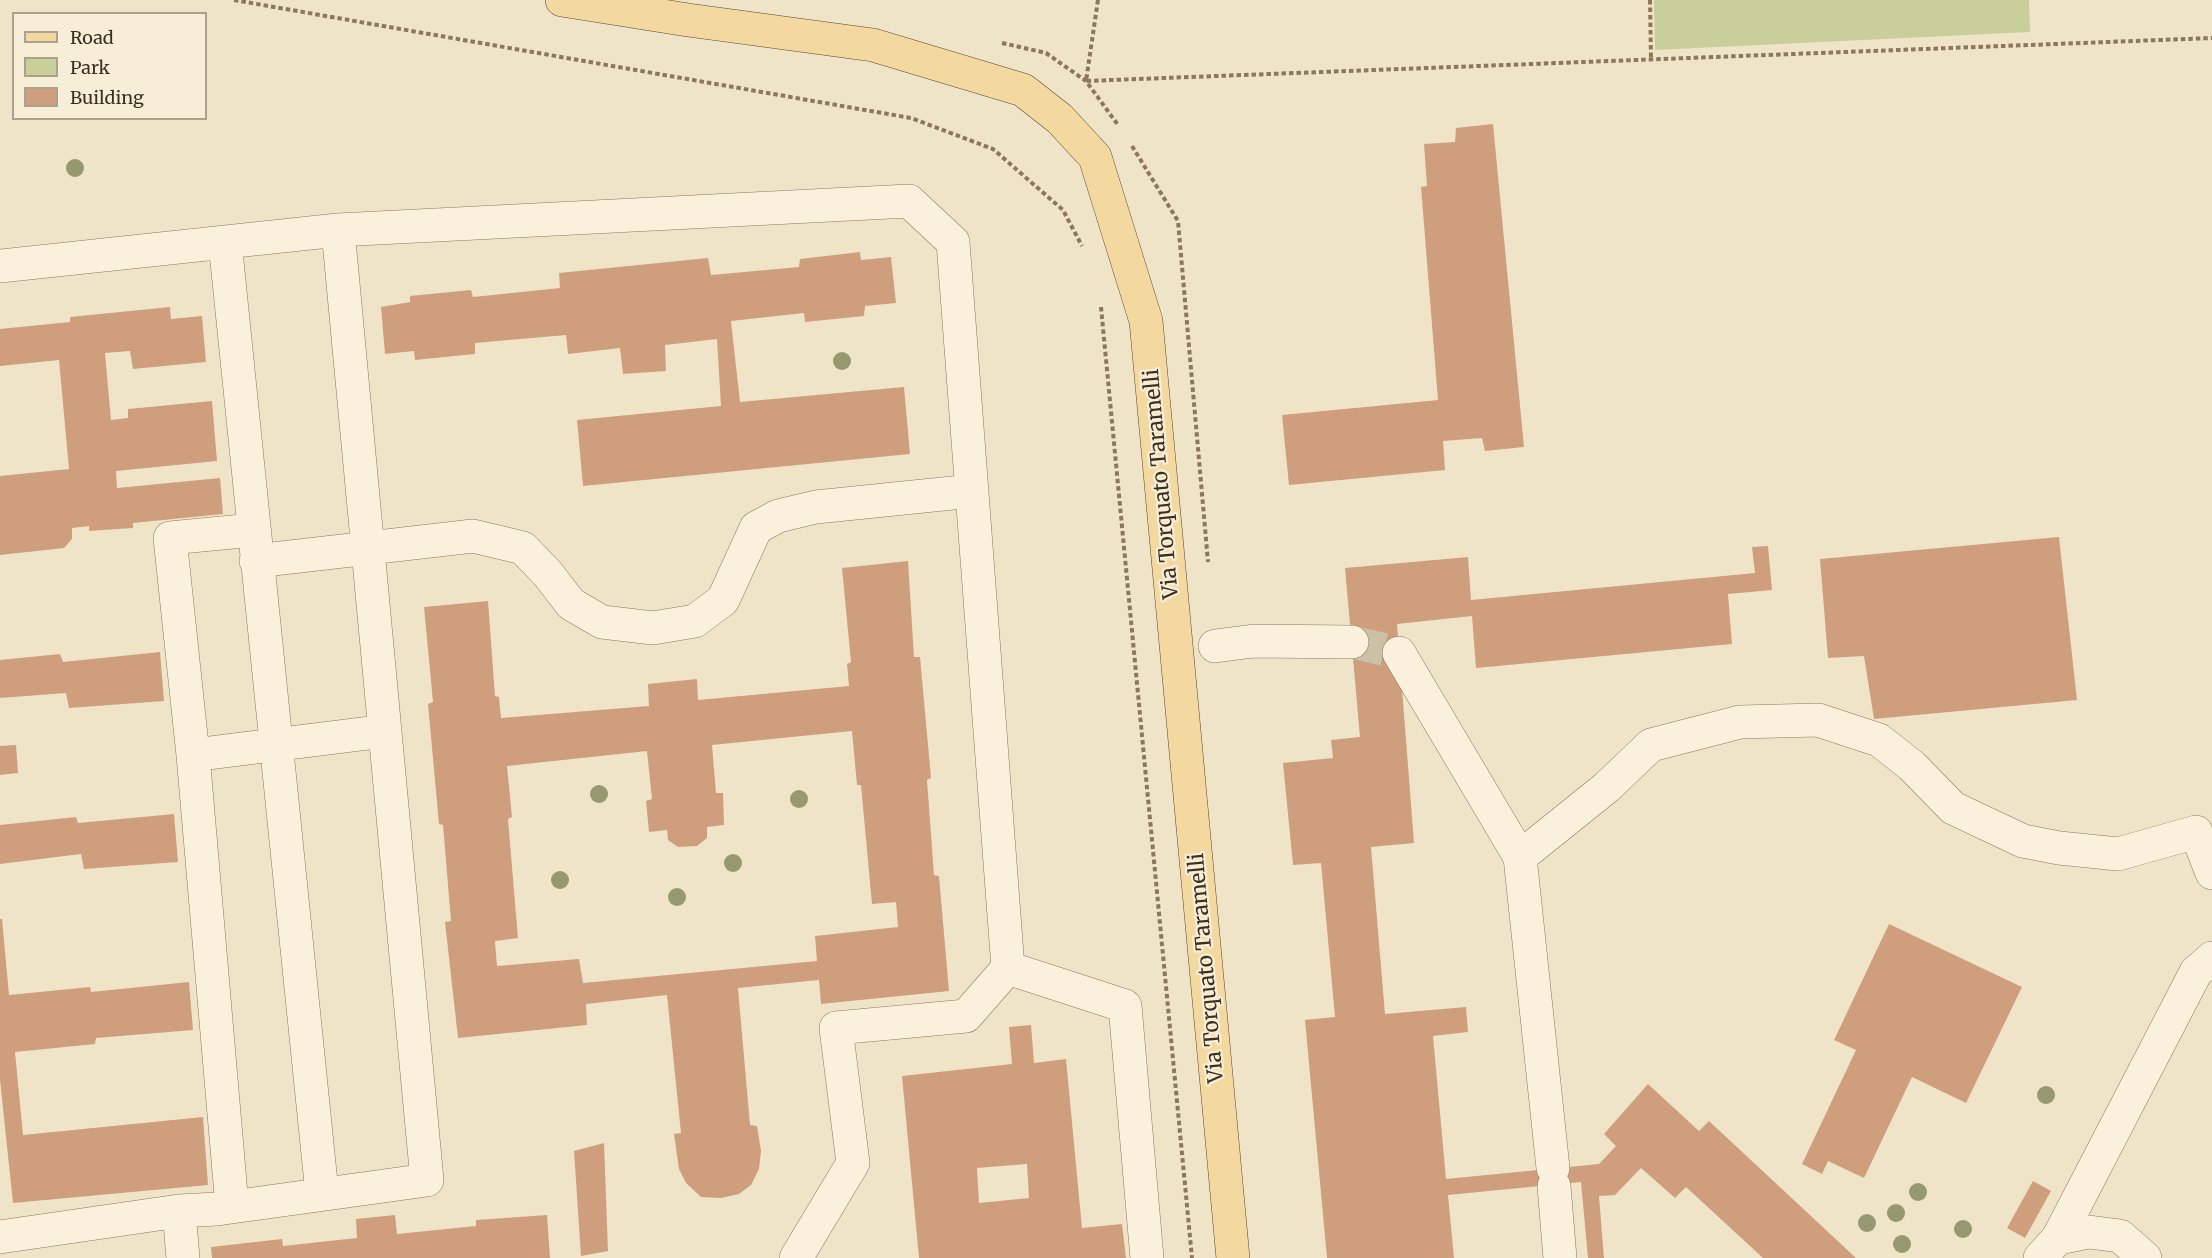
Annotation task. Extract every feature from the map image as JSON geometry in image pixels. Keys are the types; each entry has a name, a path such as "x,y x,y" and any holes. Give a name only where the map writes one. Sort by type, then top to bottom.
{"main road":[{"name":"Via Torquato Taramelli","path":"562,0 676,10 873,45 1023,90 1060,119 1095,157 1146,321 1233,1258"}],"lane":[{"path":"0,266 338,230 909,201 953,242 1008,968 966,1016 836,1028 853,1163 796,1258"},
{"path":"0,1237 38,1246 179,1211 426,1180 338,230"},
{"path":"225,242 322,1193"},
{"path":"232,1206 193,755 170,538 255,546 368,547 473,536 523,548 548,574 571,604 602,622 653,628 694,621 723,600 756,528 778,516 816,507 972,491"},
{"path":"1215,646 1254,641 1352,642"},
{"path":"1399,653 1520,857 1560,1258"},
{"path":"1520,857 1607,787 1651,745 1740,722 1818,720 1879,740 1912,766 1953,808 2023,841 2118,855 2196,832 2212,873"},
{"path":"193,755 385,731"},
{"path":"2049,1248 2196,972 2212,958"},
{"path":"1008,968 1125,1006 1147,1258"},
{"path":"179,1211 183,1258"},
{"path":"2049,1248 2089,1232 2120,1236 2145,1258"}],"path":[{"path":"234,0 911,118 993,149 1063,210 1086,257"},
{"path":"1098,0 1086,81 2212,38"},
{"path":"1650,0 1651,59"},
{"path":"1101,300 1192,1258"}],"green space":[{"path":"1654,0 2029,0 2030,32 1655,50"}],"building":[{"path":"1493,124 1524,447 1485,451 1482,438 1443,441 1445,470 1289,485 1282,415 1438,400 1421,187 1427,186 1424,144 1455,142 1456,128"},
{"path":"860,252 861,260 891,257 896,303 865,306 864,316 805,322 804,313 731,321 740,402 904,387 910,454 583,486 577,420 721,406 717,339 665,345 666,371 623,374 620,348 568,354 566,335 475,343 475,354 415,360 414,351 385,354 381,307 410,302 410,296 471,290 473,297 560,288 559,273 708,258 711,275 799,267 800,259"},
{"path":"170,307 171,319 202,316 206,362 133,369 130,351 105,353 111,420 128,418 128,409 212,401 217,461 116,471 117,488 220,478 223,514 133,523 133,528 89,531 89,526 72,528 72,539 64,548 0,555 0,476 69,469 59,360 0,366 0,329 70,322 70,317"},
{"path":"2059,537 2077,700 1874,719 1864,656 1828,658 1820,559"},
{"path":"1768,546 1772,590 1728,594 1732,644 1476,668 1472,616 1397,624 1414,843 1371,847 1385,1014 1466,1007 1468,1032 1433,1036 1446,1179 1599,1164 1616,1146 1604,1134 1648,1084 1699,1131 1709,1121 1856,1258 1763,1258 1686,1187 1675,1198 1641,1168 1615,1195 1599,1196 1604,1258 1588,1258 1581,1182 1448,1195 1454,1258 1327,1258 1305,1020 1335,1017 1321,863 1293,865 1283,763 1333,758 1331,740 1360,737 1345,568 1468,557 1471,600 1755,573 1752,547"},
{"path":"908,561 914,657 920,657 931,778 927,780 934,875 939,876 949,991 821,1004 819,980 738,988 750,1125 757,1126 761,1151 759,1169 751,1185 739,1194 721,1198 701,1197 686,1183 679,1169 674,1134 681,1133 667,995 586,1004 587,1025 458,1038 445,922 451,921 443,825 439,824 428,704 433,702 424,607 488,601 495,696 499,697 501,718 649,706 648,684 697,679 698,700 849,686 847,664 851,662 842,568","holes":["852,731 857,785 861,785 872,904 896,902 898,927 815,936 817,961 583,983 579,959 497,966 495,941 518,938 508,819 512,817 507,766 647,751 652,799 646,801 649,832 667,830 668,840 678,847 697,846 707,838 707,827 724,825 723,793 716,793 712,745"]},
{"path":"160,652 164,701 69,708 66,693 0,698 0,660 60,654 63,662"},
{"path":"16,745 18,773 0,775 0,746"},
{"path":"174,814 178,862 84,869 81,854 0,864 0,825 76,817 78,823"},
{"path":"0,919 2,919 9,995 90,987 91,992 189,982 193,1030 96,1038 95,1044 15,1052 23,1135 203,1117 208,1185 13,1203 0,1080"},
{"path":"1889,924 2022,987 1966,1103 1912,1077 1864,1178 1828,1161 1822,1174 1802,1164 1856,1050 1834,1040"},
{"path":"1031,1025 1034,1063 1066,1059 1082,1228 1122,1224 1126,1258 919,1258 902,1076 1012,1064 1009,1027","holes":["1027,1164 1029,1198 979,1203 977,1168"]},
{"path":"604,1143 608,1251 581,1256 574,1151"},
{"path":"2033,1181 2051,1191 2025,1238 2007,1228"},
{"path":"395,1215 397,1234 476,1226 476,1220 547,1215 550,1258 212,1258 211,1247 282,1239 283,1246 357,1238 356,1219"}],"tunnel":[{"path":"1352,642 1399,653"}]}
